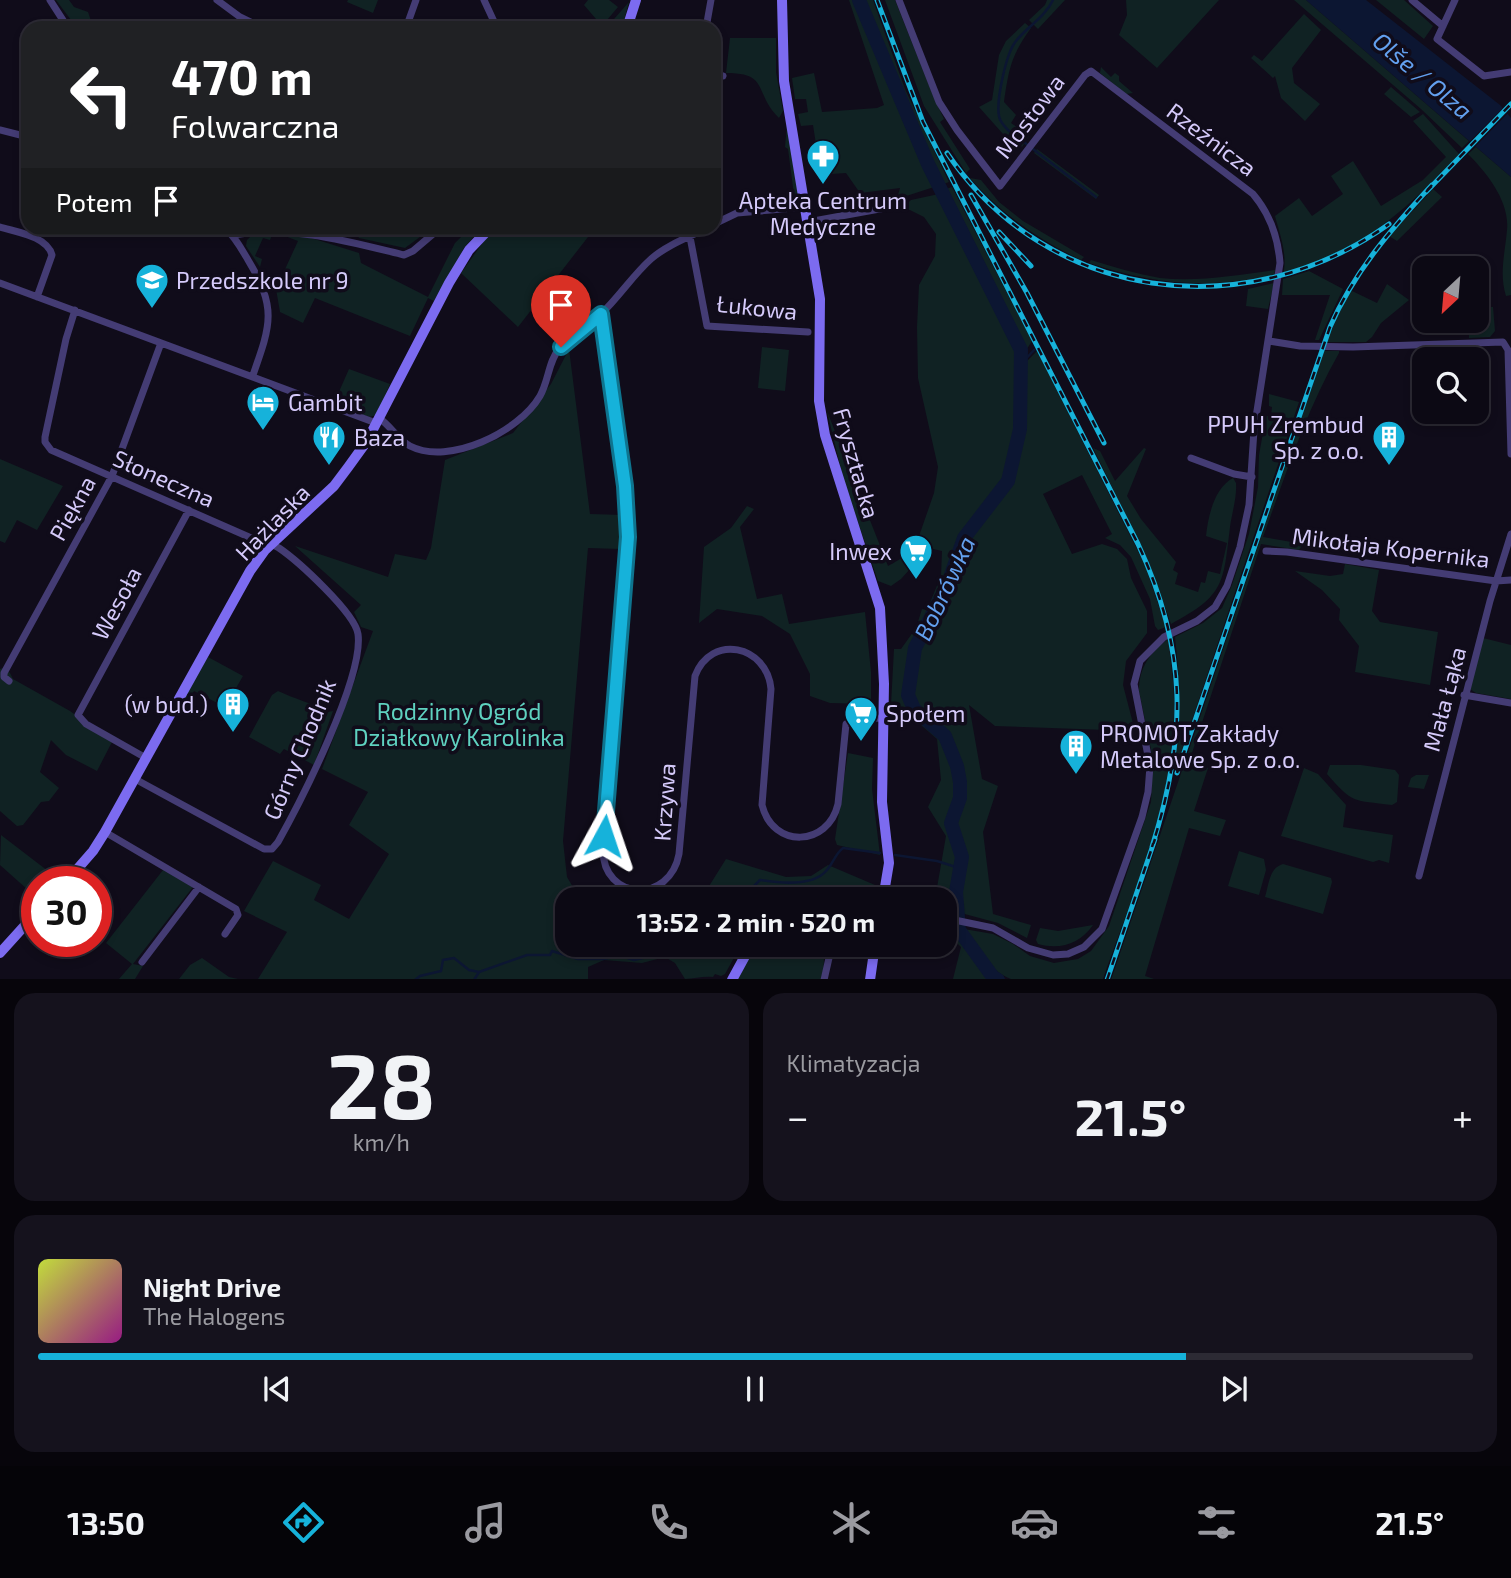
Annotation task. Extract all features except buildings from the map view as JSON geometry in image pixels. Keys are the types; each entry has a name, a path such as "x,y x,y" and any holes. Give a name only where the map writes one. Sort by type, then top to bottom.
{"street":[{"path":"50,0 64,21"},
{"path":"217,0 248,21"},
{"path":"408,21 416,0"},
{"path":"484,0 494,21"},
{"path":"629,21 636,0"},
{"path":"707,21 709,0"},
{"name":"Frysztacka","path":"782,0 784,81 820,299 819,401 825,435 880,608 884,646 881,802 889,863 888,887"},
{"name":"Mostowa","path":"899,0 939,102 1000,186 1085,75 1091,71"},
{"path":"1412,0 1443,26"},
{"path":"1455,0 1437,39 1484,76 1511,72"},
{"name":"Rzeźnicza","path":"957,920 993,928 1028,948 1053,955 1068,954 1084,947 1102,929 1142,817 1147,792 1150,766 1134,684 1140,661 1158,641 1197,621 1221,599 1240,547 1250,505 1254,430 1280,263 1275,235 1262,204 1238,180 1129,102 1091,71"},
{"path":"0,130 21,135"},
{"path":"808,222 896,206"},
{"path":"721,221 737,213 805,207"},
{"path":"0,227 21,234"},
{"path":"24,235 42,241 50,248 52,255 37,297"},
{"path":"233,235 258,276 269,303 267,333 253,376"},
{"path":"322,235 404,255 432,235"},
{"name":"Hażlaska","path":"80,866 105,832 242,583 270,545 334,486 367,441 449,283 468,250 483,235"},
{"path":"0,283 387,423 402,441 412,447 449,452 493,438 525,413 540,396 550,362 561,347 601,314 653,257 694,235"},
{"name":"Łukowa","path":"690,237 707,326 808,332"},
{"name":"Słoneczna","path":"75,310 66,339 45,442 51,450 270,545"},
{"name":"Krzywa","path":"601,314 625,486 628,537 603,850 604,863 609,874 624,886 643,890 655,888 665,882 676,867 694,683 701,666 714,654 731,650 747,652 758,659 768,673 771,690 762,805 769,822 787,835 802,838 816,834 828,825 834,816 838,804 846,724 855,719 884,718"},
{"path":"1269,341 1300,346 1353,347 1503,342 1508,350 1511,454"},
{"name":"Piękna","path":"9,681 4,677 4,673 112,476 161,343"},
{"path":"1191,458 1234,474 1252,477"},
{"name":"Wesoła","path":"146,758 86,724 78,715 189,510"},
{"name":"Mała Łąka","path":"1419,876 1464,695 1511,534"},
{"name":"Górny Chodnik","path":"135,779 264,849 272,849 278,842 310,780 342,704 355,664 358,637 354,621 346,610 303,568 278,547 270,545"},
{"name":"Mikołaja Kopernika","path":"1266,551 1496,581 1511,580"},
{"path":"1464,695 1511,703"},
{"path":"105,832 236,909 238,915 225,934"},
{"path":"142,962 200,887"},
{"path":"0,953 21,930"},
{"path":"732,979 744,957"},
{"path":"824,979 829,957"},
{"path":"870,979 873,957"}],"green space":[{"path":"56,0 69,0 74,7 88,12 91,21 72,21"},
{"path":"378,0 373,13 347,2"},
{"path":"588,0 609,0 618,7 606,21 598,21 584,5"},
{"path":"849,0 858,0 892,95 934,187 897,199 900,188 860,193 846,173 831,174 828,162 808,165 807,160 818,157 813,125 801,126 798,114 808,112 806,99 795,99 792,78 814,73 822,112 877,108 884,105"},
{"path":"864,0 873,0 905,89 949,182 943,184 908,118"},
{"path":"885,0 895,0 944,119 940,122 970,169 966,173 924,106"},
{"path":"1047,0 1065,0 1038,29 1029,20"},
{"path":"1126,0 1219,0 1157,68 1119,35 1127,15"},
{"path":"1294,0 1306,0 1469,141 1462,148 1421,109"},
{"path":"1376,0 1404,0 1433,26 1424,39"},
{"path":"629,2 624,21 612,21"},
{"path":"1304,14 1321,30 1292,68 1294,83 1320,104 1305,121 1281,98 1275,76 1273,78 1251,58 1254,55 1262,61"},
{"path":"1025,23 1031,28 1012,63 1004,102 1016,115 1011,123 1029,136 1022,147 1003,134 979,107 992,100 999,55 1006,41"},
{"path":"730,38 776,38 776,72 783,111 779,118 755,80 749,76 726,73"},
{"path":"1101,67 1111,77 1115,73 1119,76 1119,81 1133,93 1126,94 1100,73"},
{"path":"1391,87 1420,112 1411,117 1384,94"},
{"path":"1423,114 1459,154 1400,212 1380,227 1336,254 1283,275 1284,253 1275,216 1299,198 1312,216 1343,194 1331,176 1353,161 1381,206 1423,180 1446,157 1413,121"},
{"path":"787,125 799,201 792,203 794,195 788,149 785,147"},
{"path":"1476,147 1511,177 1511,295 1506,296 1503,280 1507,230 1505,209 1496,189 1468,154"},
{"path":"1037,149 1099,195 1096,199 1034,153"},
{"path":"970,178 981,180 999,202 1023,221 1084,257 1081,260 1065,252 1021,225"},
{"path":"952,187 1032,341 1023,355 1022,340 946,189"},
{"path":"1433,189 1442,197 1397,241 1389,236"},
{"path":"939,194 1019,353 1014,438 1003,482 962,535 943,585 909,646 906,668 907,696 913,712 943,741 955,769 957,800 946,820 955,845 951,887 937,887 946,836 928,807 941,780 937,739 913,718 890,723 894,649 901,649 916,628 922,609 927,610 941,576 942,551 929,548 901,579 891,586 878,581 843,478 827,411 888,566 909,554 918,539 934,493 938,467 918,378 917,327 919,285 935,256 936,234 924,217 910,210 900,210 911,200"},
{"path":"252,235 272,235 270,240 263,238 255,256 262,259 260,267 246,246"},
{"path":"357,235 423,235 405,248 359,238"},
{"path":"463,235 475,235 464,248 434,301 428,298 410,336 315,298 303,323 280,312 276,289 298,241 285,236 308,237 359,253 361,263 428,297 455,243"},
{"path":"490,235 590,235 518,327 461,273"},
{"path":"1091,260 1160,278 1174,279 1275,270 1274,275 1249,279 1181,282 1136,276 1089,263"},
{"path":"1309,271 1343,289 1319,340 1315,340 1330,295 1282,295 1283,279"},
{"path":"1274,283 1268,309 1246,306 1248,289"},
{"path":"1387,284 1409,300 1381,323 1372,337 1366,342 1326,342 1350,290 1377,303"},
{"path":"1489,307 1493,307 1495,331 1490,337 1469,338 1469,333 1489,333"},
{"path":"762,347 789,350 785,391 758,388"},
{"name":"Rodzinny Ogród Działkowy Karolinka","path":"569,349 590,514 623,515 621,549 588,548 563,841 567,877 573,887 555,887 555,957 665,957 642,963 604,960 588,967 588,979 258,979 287,932 244,911 273,861 321,885 314,900 349,919 389,854 349,825 368,792 322,769 373,631 361,627 354,612 361,605 295,546 388,577 395,554 426,560 431,548 445,460 513,433 551,384"},
{"path":"1037,351 1145,565 1166,627 1158,630 1155,626 1150,599 1131,557 1120,545 1105,538 1112,534 1082,475 1043,494 1072,554 1102,544 1117,549 1127,559 1131,578 1147,611 1147,633 1126,661 1123,685 1135,731 995,726 969,705 982,779 998,786 983,832 993,914 1031,925 1027,938 998,923 961,913 966,857 956,824 965,786 947,729 922,710 912,694 914,668 920,647 945,602 969,538 1011,482 1025,426 1025,363"},
{"path":"1324,351 1339,351 1288,466 1263,537 1303,544 1299,550 1261,544 1189,762 1208,768 1194,811 1226,820 1220,836 1189,828 1145,976 1154,979 1111,979"},
{"path":"349,369 390,384 377,415 369,417 334,403"},
{"path":"1269,394 1299,402 1178,762 1175,762 1179,700 1175,637 1203,623 1222,608 1232,585 1249,534 1258,487 1259,455 1266,416 1271,416"},
{"path":"1093,448 1100,451 1115,481 1144,448 1146,449 1127,496 1141,519 1176,562 1173,570 1178,573 1175,584 1198,592 1201,582 1205,583 1208,571 1220,574 1227,543 1206,536 1210,512 1226,483 1233,478 1236,483 1225,562 1218,586 1202,605 1171,624 1149,563"},
{"path":"0,459 63,486 37,530 17,520 5,543 0,541"},
{"path":"747,506 754,509 740,527 757,599 782,594 789,624 865,612 871,704 830,703 810,696 810,674 790,634 762,616 717,609 699,623 704,547 731,528"},
{"path":"1345,564 1379,570 1372,611 1380,622 1438,632 1430,685 1355,672 1359,646 1339,620 1340,609 1322,590 1295,571 1330,576 1343,574"},
{"path":"1483,638 1511,645 1511,699 1476,693 1470,689"},
{"path":"1168,639 1174,705 1167,781 1149,849 1103,979 1006,977 991,966 964,929 993,934 1030,956 1054,963 1078,959 1091,951 1109,926 1151,802 1153,759 1139,691 1143,668"},
{"path":"208,657 243,676 225,707 194,691 184,708 179,704"},
{"path":"3,668 13,679 70,711 112,742 97,771 66,755 51,740 40,772 59,788 49,801 41,802 23,825 17,826 0,811 0,669"},
{"path":"278,691 328,712 333,711 314,765 284,749 280,754 249,737 272,695"},
{"path":"848,753 873,758 872,789 880,855 837,845 835,839"},
{"path":"1330,765 1361,765 1395,770 1399,775 1397,802 1392,805 1349,796 1327,774"},
{"path":"1304,768 1318,774 1346,805 1343,827 1393,835 1389,863 1379,860 1373,862 1281,836"},
{"path":"1416,775 1429,775 1424,789 1408,787 1411,778"},
{"path":"1,835 41,866 21,866 21,884 0,865"},
{"path":"1239,851 1264,859 1266,870 1259,895 1228,886"},
{"path":"726,859 786,877 811,876 828,865 875,885 871,887 708,887"},
{"path":"1283,864 1331,878 1323,914 1265,897 1272,873"},
{"path":"163,870 193,887 133,964 143,966 135,979 119,979 132,964 112,948 112,935"},
{"path":"1093,925 1082,937 1062,946 1046,946 1038,944 1036,940 1040,928 1058,931"},
{"path":"957,933 990,979 953,979 961,947 957,943"},
{"name":"Rodzinny Ogród Działkowy Karolinka","path":"665,957 734,957 725,974 715,974 713,977 685,979 675,963"},
{"path":"748,957 824,957 821,979 737,979"},
{"path":"202,958 229,977 238,979 179,979 190,965"}],"water":[{"name":"Olše / Olza","path":"1306,0 1366,0 1500,105 1511,118 1511,177"}],"pier":[{"path":"1505,106 1510,111 1473,149 1467,144"}],"waterway":[{"name":"Bobrówka","path":"859,0 928,164 1021,350 1020,429 1008,481 964,538 947,586 915,648 908,695 914,709 945,736 957,766 960,798 951,823 962,857 956,892 959,930 996,979"},
{"path":"1053,0 1012,47 1003,77 999,116 1008,130 1096,197"},
{"path":"1021,364 1034,350"},
{"path":"753,887 760,880 795,883 812,880 828,868 843,848 880,853"},
{"path":"895,855 937,861 962,869"},
{"path":"416,979 441,971 443,960 454,958 469,970 479,972 527,955 550,955 552,951 555,952"},
{"path":"572,957 615,957"},
{"path":"624,957 634,960 646,957"},
{"path":"475,979 479,972"}],"railway":[{"path":"877,0 923,122 1138,544 1154,583 1174,658 1177,694 1172,768 1152,847"},
{"path":"1426,192 1511,104"},
{"path":"947,153 989,203 1038,241 1093,268 1152,283 1212,286 1273,277 1333,257 1389,224"},
{"path":"1177,773 1330,327 1362,270 1402,218 1432,185"},
{"path":"971,195 1027,293 1104,443"},
{"path":"999,232 1031,266"},
{"path":"1107,979 1155,839"}],"place":[{"name":"Apteka Centrum Medyczne","path":"823,186"},
{"name":"Przedszkole nr 9","path":"152,310"},
{"name":"Gambit","path":"263,432"},
{"name":"Baza","path":"329,467"},
{"name":"PPUH Zrembud Sp. z o.o.","path":"1389,467"},
{"name":"Inwex","path":"916,581"},
{"name":"(w bud.)","path":"233,734"},
{"name":"Społem","path":"861,743"},
{"name":"PROMOT Zakłady Metalowe Sp. z o.o.","path":"1076,776"}],"route":[{"path":"561,347 601,314 625,486 628,537 604,836"}]}
